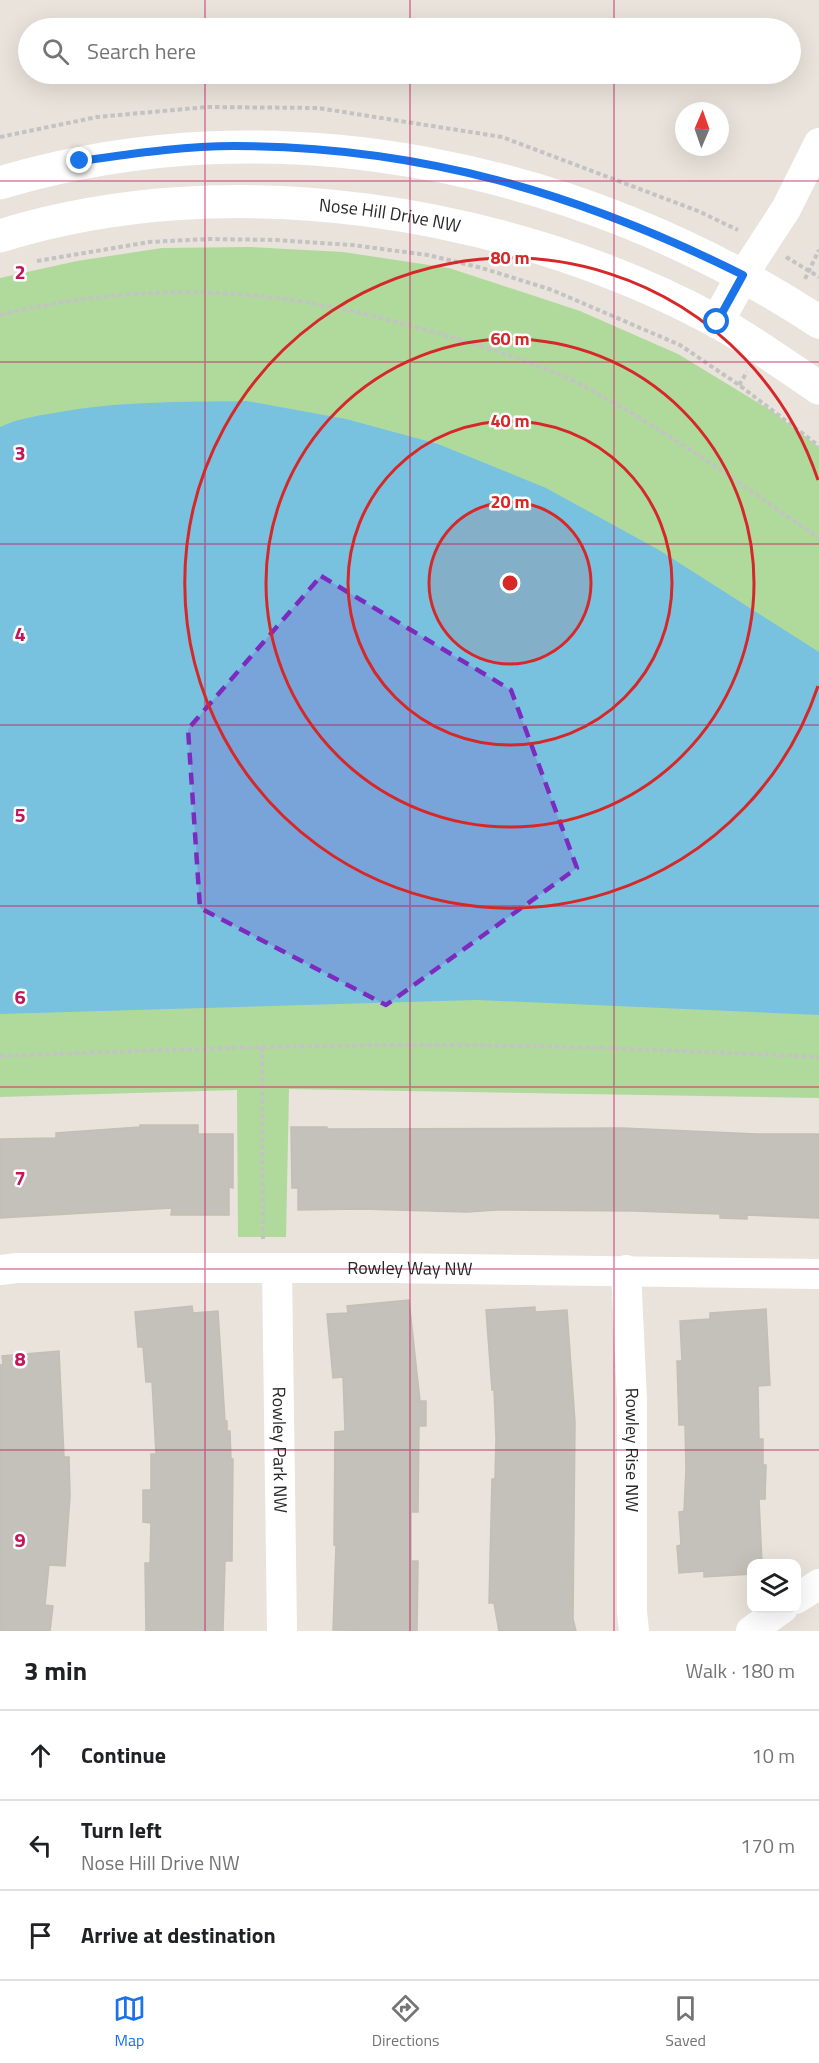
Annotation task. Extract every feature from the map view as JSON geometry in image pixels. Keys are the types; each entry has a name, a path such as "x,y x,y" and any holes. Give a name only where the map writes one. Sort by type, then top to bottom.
{"street":[{"path":"717,322 743,275 786,209 819,143"},
{"path":"0,183 80,161 160,150 232,146 314,149 403,159 478,174 543,192 651,231 743,275 819,322"},
{"name":"Nose Hill Drive NW","path":"0,236 65,219 104,212 172,205 239,202 297,204 427,220 501,237 603,270 717,322 819,388"},
{"name":"Rowley Way NW","path":"0,1270 17,1268 270,1268 626,1270 819,1274"},
{"name":"Rowley Park NW","path":"270,1268 282,1631"},
{"name":"Rowley Rise NW","path":"626,1270 632,1400 632,1612 634,1631"},
{"path":"801,1596 819,1584"},
{"path":"751,1631 776,1613"}],"path":[{"path":"30,262 149,242 208,238 352,245 428,255 482,268 552,290 680,345 739,384 819,446"},
{"path":"810,270 819,250"},
{"path":"0,315 41,304 113,296 183,293 247,295 303,302 428,330 504,353 585,386 646,421 819,537"},
{"path":"0,1056 262,1047 421,1045 573,1047 819,1057"},
{"path":"262,1047 270,1268"}],"highlighted area":[{"path":"321,576 511,690 577,868 386,1005 200,908 188,729"}],"green space":[{"path":"250,247 343,252 449,268 580,311 678,354 772,411 819,447 819,1098 289,1089 286,1237 238,1237 237,1090 0,1097 0,278 77,261 162,248"}],"water":[{"path":"247,401 346,419 438,444 546,488 659,550 819,652 819,1015 477,1000 0,1014 0,427 33,417 102,406"}],"building":[{"path":"140,1125 198,1125 198,1134 233,1134 233,1188 229,1187 229,1215 171,1215 172,1208 0,1218 0,1139 56,1138 56,1133 140,1127"},
{"path":"291,1127 327,1127 327,1129 622,1128 757,1134 819,1134 819,1218 747,1215 747,1219 720,1218 720,1214 635,1211 298,1210 298,1188 292,1188"},
{"path":"409,1300 420,1401 426,1401 426,1426 419,1426 418,1512 411,1512 411,1561 418,1561 417,1631 333,1630 336,1545 334,1545 335,1432 345,1431 343,1377 333,1378 327,1314 348,1313 347,1306"},
{"path":"192,1306 193,1313 218,1311 225,1421 227,1421 227,1431 230,1431 231,1459 233,1459 232,1561 225,1561 223,1631 146,1631 145,1563 150,1563 151,1523 143,1522 143,1490 151,1490 151,1454 156,1454 152,1382 146,1382 143,1347 138,1347 135,1312"},
{"path":"535,1307 535,1312 567,1310 575,1422 573,1619 576,1631 499,1631 494,1603 489,1603 492,1479 495,1479 496,1438 486,1310"},
{"path":"766,1309 770,1385 758,1386 759,1439 763,1439 763,1465 766,1465 765,1499 759,1499 762,1559 747,1559 747,1574 704,1577 704,1571 679,1573 677,1546 681,1545 679,1512 684,1511 686,1469 685,1425 679,1425 677,1361 682,1361 680,1321 710,1319 710,1313"},
{"path":"59,1351 64,1457 69,1457 70,1496 65,1566 49,1565 45,1605 53,1606 50,1631 0,1631 0,1365 3,1364 2,1356"}],"route":[{"path":"80,161 148,151 232,146 314,149 403,159 478,174 543,192 651,231 743,275 717,322"}]}
